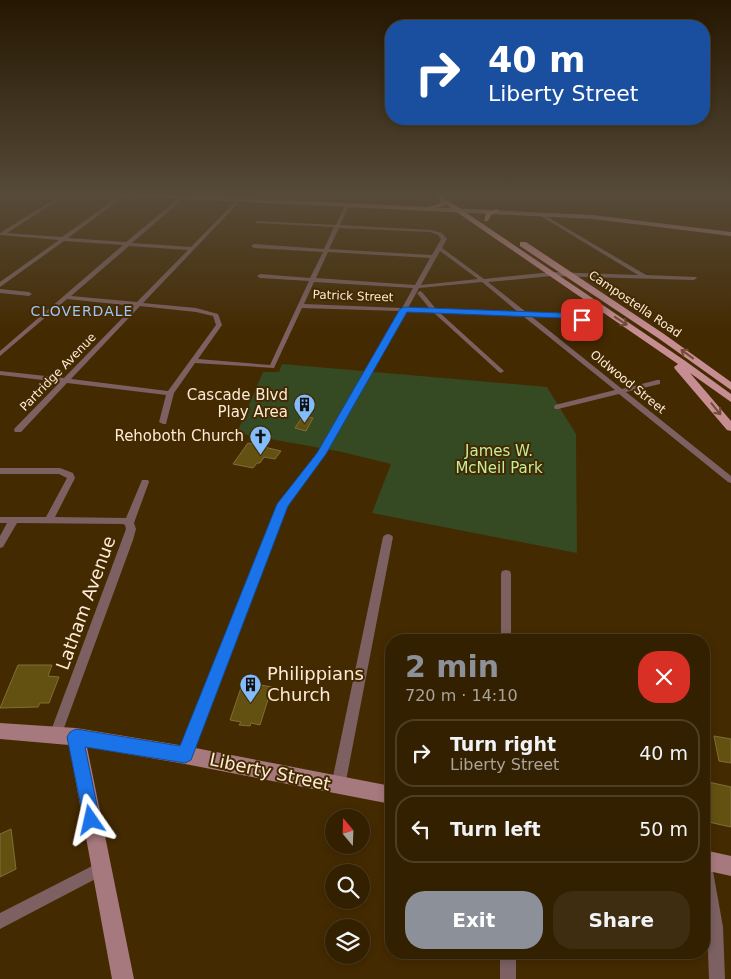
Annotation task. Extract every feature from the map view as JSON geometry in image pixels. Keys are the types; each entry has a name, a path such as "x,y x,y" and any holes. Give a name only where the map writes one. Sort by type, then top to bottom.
{"main road":[{"name":"Campostella Road","path":"503,241 659,347"},
{"name":"Campostella Road","path":"517,241 661,336 729,392"},
{"path":"659,347 729,392"},
{"path":"659,347 691,380 731,428"}],"street":[{"path":"0,285 61,241"},
{"path":"85,241 191,249"},
{"path":"0,354 132,241"},
{"name":"Partridge Avenue","path":"18,430 199,241"},
{"path":"194,362 272,367 331,241"},
{"path":"185,755 282,504 321,454 404,309 418,290 443,241"},
{"path":"585,241 644,276"},
{"path":"254,246 434,257"},
{"name":"Oldwood Street","path":"439,248 731,480"},
{"path":"260,276 418,290 552,274 694,278"},
{"path":"418,290 436,311 501,371"},
{"path":"0,291 29,294"},
{"path":"65,297 205,311 216,316 219,325 194,362 170,392 163,422"},
{"name":"Patrick Street","path":"301,306 567,316 582,320"},
{"path":"0,373 170,392"},
{"path":"558,407 658,382"},
{"path":"0,471 60,471 70,475 49,520"},
{"name":"Latham Avenue","path":"55,736 128,540 131,529 130,523 145,482"},
{"path":"0,520 124,521 130,523"},
{"path":"0,544 14,520"},
{"path":"338,786 388,537"},
{"path":"506,574 506,634"},
{"name":"Liberty Street","path":"0,731 76,737 185,755 385,794"},
{"path":"76,737 100,869 123,979"},
{"path":"710,861 731,866"},
{"path":"0,921 100,869"},
{"path":"710,897 715,927 717,979"},
{"path":"508,959 508,979"}],"green space":[{"name":"James W. McNeil Park","path":"282,364 547,387 576,434 577,553 372,513 391,464 342,452 237,433 263,372 279,372"}],"building":[{"name":"Cascade Blvd Play Area","path":"303,416 313,418 306,431 295,428"},
{"name":"Rehoboth Church","path":"248,443 281,451 275,459 264,457 253,468 233,464"},
{"path":"18,665 52,665 48,676 59,677 49,703 40,703 38,707 0,708"},
{"name":"Philippians Church","path":"243,682 272,687 260,725 251,723 250,726 239,725 241,722 230,720"},
{"path":"714,736 731,739 731,763 719,761"},
{"path":"710,782 731,787 731,827 710,822"},
{"path":"11,829 16,869 0,877 0,834"}],"place":[{"name":"Cascade Blvd Play Area","path":"304,423"},
{"name":"Rehoboth Church","path":"260,455"},
{"name":"Philippians Church","path":"251,703"}],"district":[{"name":"CLOVERDALE","path":"82,311"}],"route":[{"path":"91,820 76,737 185,755 282,504 321,454 404,309 567,316 582,320"}]}
